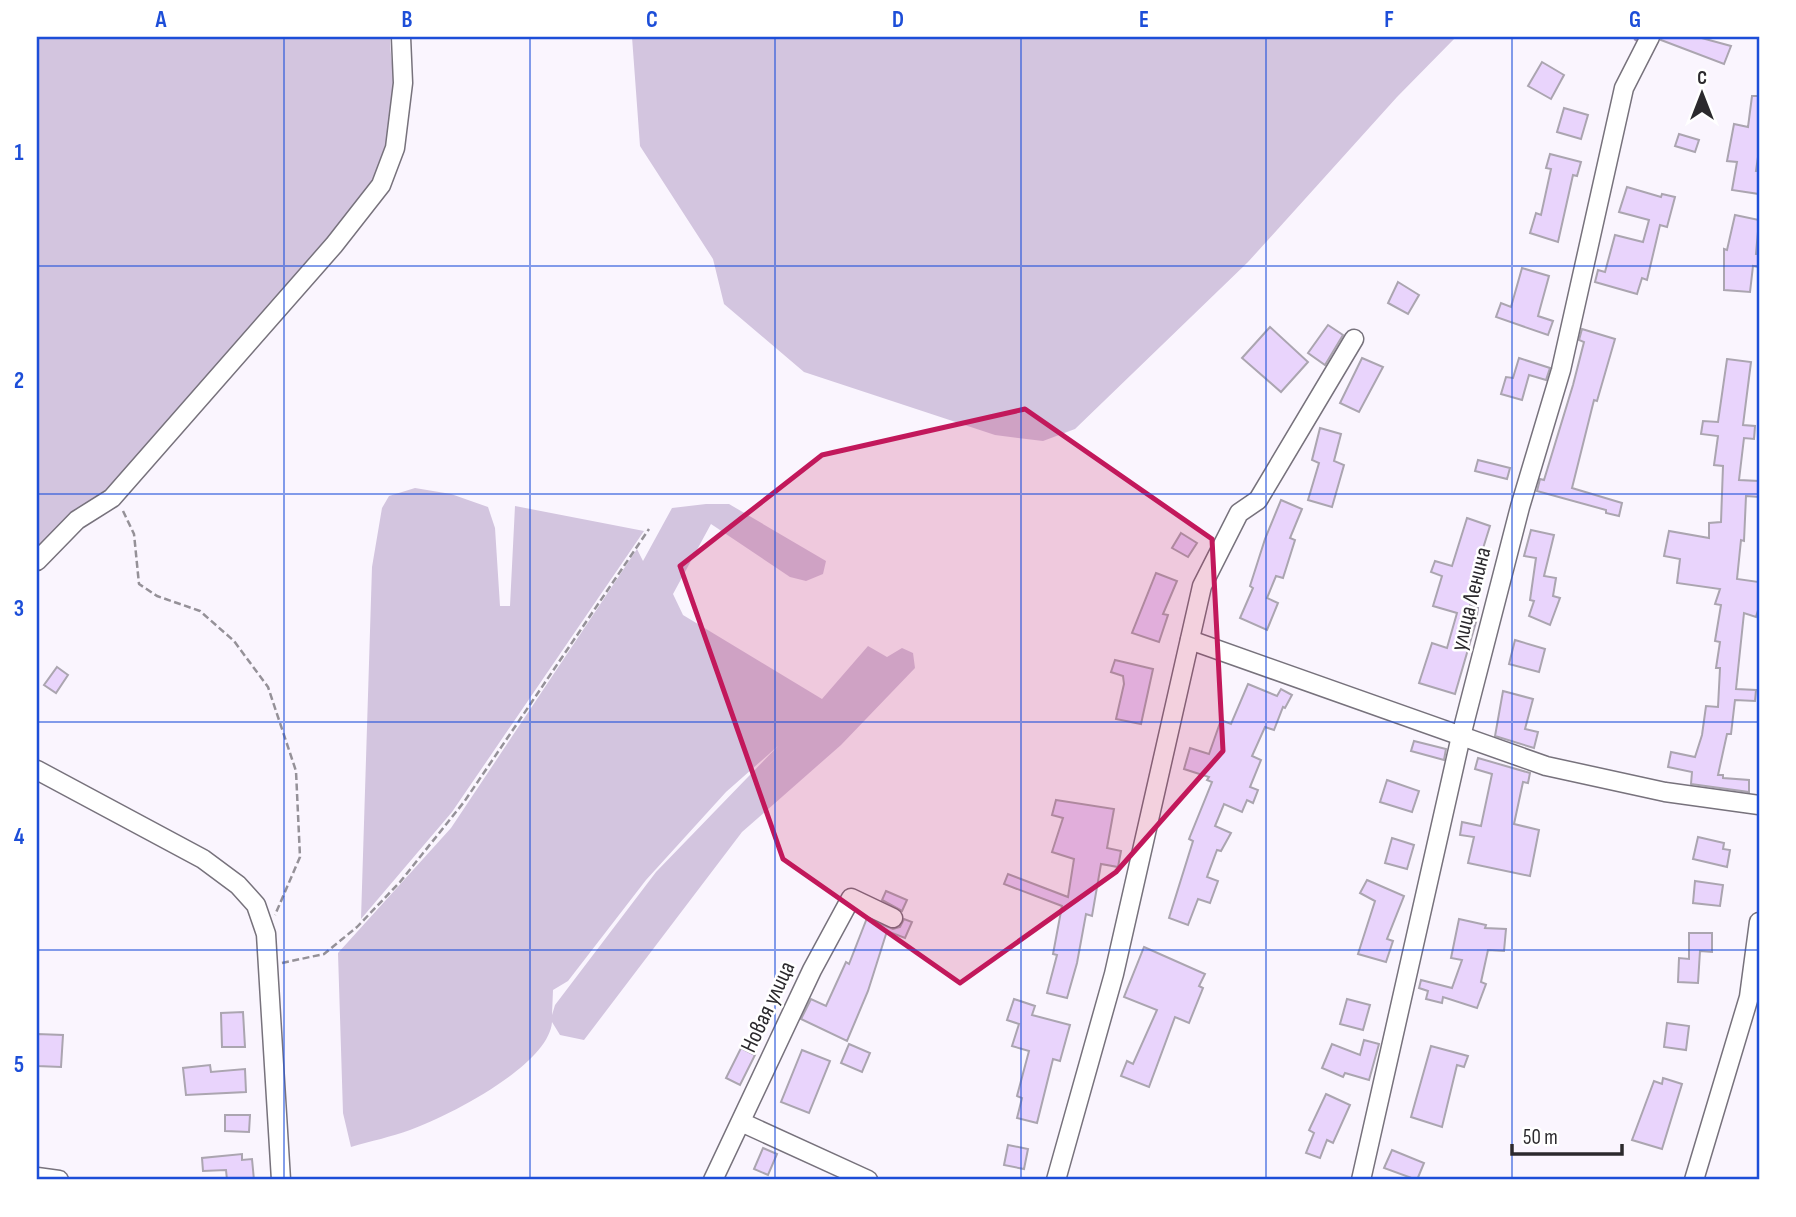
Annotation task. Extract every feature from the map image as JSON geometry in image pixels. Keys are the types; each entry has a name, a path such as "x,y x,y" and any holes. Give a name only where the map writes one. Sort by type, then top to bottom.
{"street":[{"path":"37,561 77,520 112,498 334,245 381,185 395,148 403,83 401,37"},
{"name":"улица Ленина","path":"1362,1180 1461,736 1520,507 1561,370 1623,88 1650,37"},
{"path":"1056,1180 1114,974 1202,586 1239,513 1258,499 1354,339"},
{"path":"1190,640 1546,766 1665,792 1759,805"},
{"path":"37,770 203,859 239,885 256,905 266,934 281,1180"},
{"name":"Новая улица","path":"713,1180 812,970 851,898 893,918"},
{"path":"1694,1180 1749,997 1759,922"},
{"path":"741,1122 867,1180"},
{"path":"37,1177 60,1180"}],"path":[{"path":"112,498 128,517 134,534 139,584 157,596 200,611 234,641 268,687 296,771 300,857 266,934"},
{"path":"268,963 294,963 324,954 357,928 400,883 464,802 649,529"}],"highlighted area":[{"path":"1025,409 1212,539 1223,751 1116,872 960,983 783,859 680,566 822,455"}],"shaded area":[{"path":"37,37 390,37 395,106 387,150 376,178 361,204 109,488 78,513 37,557"},
{"path":"632,37 1456,37 1397,97 1248,262 1075,429 1043,441 995,435 804,372 724,304 713,259 640,146"},
{"path":"415,488 451,494 488,507 495,528 500,606 510,606 515,506 644,531 452,812 361,919 372,567 382,508 389,496"},
{"path":"729,504 826,561 823,574 806,581 790,577 711,524 673,594 683,615 822,699 868,646 887,657 902,648 913,653 915,668 841,745 742,832 584,1040 560,1035 552,1022 547,1038 534,1055 494,1087 427,1123 351,1147 343,1113 338,953 451,828 637,549 643,561 672,508","holes":["778,746 656,872 555,1005 552,1015 553,990 568,981 646,880 726,792"]}],"building":[{"path":"1661,37 1698,37 1731,46 1724,64 1661,40"},
{"path":"1542,62 1564,75 1551,99 1528,86"},
{"path":"1752,96 1759,96 1759,150 1756,171 1759,171 1759,194 1732,190 1737,162 1727,161 1734,124 1748,127"},
{"path":"1564,108 1588,115 1581,139 1557,132"},
{"path":"1679,134 1699,140 1695,152 1675,146"},
{"path":"1550,154 1581,162 1577,176 1573,175 1558,242 1530,233 1536,213 1541,215 1551,169 1546,168"},
{"path":"1627,187 1661,197 1662,194 1675,197 1667,227 1660,225 1647,280 1642,278 1637,294 1595,282 1598,270 1605,272 1615,235 1643,242 1649,220 1619,212"},
{"path":"1735,215 1759,220 1756,254 1759,254 1759,267 1753,266 1750,292 1724,290 1724,249 1727,250"},
{"path":"1522,268 1549,276 1538,316 1553,321 1548,335 1496,317 1501,303 1511,307"},
{"path":"1398,282 1419,295 1408,314 1388,303"},
{"path":"1328,325 1343,335 1325,365 1308,353"},
{"path":"1270,327 1308,362 1281,392 1242,358"},
{"path":"1582,329 1615,339 1597,401 1594,400 1572,488 1622,503 1619,516 1537,491 1540,479 1544,480 1573,385 1584,342 1579,340"},
{"path":"1362,358 1383,367 1359,412 1340,403"},
{"path":"1519,358 1550,368 1546,380 1529,375 1522,400 1501,394 1506,377 1513,378"},
{"path":"1727,359 1751,362 1743,425 1755,426 1754,439 1744,438 1739,480 1759,481 1759,497 1746,496 1744,541 1741,540 1737,579 1759,582 1759,607 1756,617 1744,613 1736,689 1756,690 1755,701 1735,700 1731,734 1727,734 1718,775 1723,775 1723,778 1749,780 1749,792 1691,784 1692,772 1668,767 1671,752 1695,757 1702,735 1706,706 1718,707 1720,668 1716,668 1720,642 1715,641 1721,605 1715,604 1720,589 1677,583 1680,559 1664,556 1669,531 1709,538 1709,523 1721,522 1723,466 1714,465 1718,436 1701,434 1703,421 1718,422"},
{"path":"1320,428 1341,434 1334,461 1344,465 1332,507 1308,500 1319,463 1312,460"},
{"path":"1478,460 1510,468 1507,479 1475,471"},
{"path":"1281,500 1302,509 1290,538 1295,540 1283,578 1276,576 1267,598 1278,603 1267,630 1240,618 1253,588 1250,586"},
{"path":"1467,518 1490,526 1476,571 1470,605 1478,608 1476,622 1455,694 1419,683 1432,643 1447,648 1457,613 1433,606 1442,576 1431,572 1435,561 1452,566"},
{"path":"1531,530 1554,535 1544,576 1556,578 1553,596 1560,598 1550,625 1529,616 1534,601 1530,600 1536,558 1524,556"},
{"path":"1181,533 1197,543 1188,557 1172,548"},
{"path":"1156,573 1177,581 1163,614 1168,615 1159,642 1132,633"},
{"path":"1515,640 1545,649 1539,672 1509,664"},
{"path":"1115,660 1153,669 1141,724 1116,719 1124,684 1123,676 1111,672"},
{"path":"57,667 68,675 56,693 44,685"},
{"path":"1248,684 1277,696 1281,689 1292,695 1285,708 1283,707 1274,730 1265,727 1252,756 1261,760 1250,787 1258,790 1253,803 1247,800 1242,812 1224,804 1215,826 1231,833 1221,851 1217,850 1207,877 1218,881 1210,903 1198,899 1188,925 1169,918 1193,841 1189,839 1212,782 1207,780 1209,777 1184,769 1190,748 1209,754 1221,720 1231,724"},
{"path":"1503,691 1533,699 1525,729 1538,732 1534,748 1495,736"},
{"path":"1414,741 1446,749 1444,760 1411,751"},
{"path":"1478,758 1530,773 1528,783 1523,782 1514,824 1539,830 1530,876 1468,863 1474,837 1460,835 1462,822 1481,826 1492,774 1475,769"},
{"path":"1387,780 1419,791 1412,812 1380,802"},
{"path":"1056,800 1114,809 1107,848 1121,851 1118,867 1101,864 1092,916 1086,914 1067,998 1047,993 1057,955 1053,954 1062,906 1004,884 1008,874 1068,897 1074,859 1052,852 1063,818 1052,815"},
{"path":"1698,837 1724,843 1723,849 1730,850 1727,867 1693,859"},
{"path":"1392,838 1414,845 1407,869 1385,863"},
{"path":"1367,880 1404,896 1387,939 1393,941 1386,962 1358,954 1375,901 1360,893"},
{"path":"1695,881 1723,885 1720,906 1693,903"},
{"path":"886,891 907,900 902,911 882,900"},
{"path":"867,918 893,929 900,927 904,919 912,922 905,938 887,931 868,991 847,1041 801,1019 811,999 826,1006 846,962 849,964"},
{"path":"1459,919 1486,925 1485,928 1506,929 1504,951 1488,950 1481,982 1486,984 1477,1008 1443,997 1442,1003 1426,999 1428,991 1419,988 1421,980 1452,988 1462,960 1451,958"},
{"path":"1689,933 1712,933 1712,952 1700,951 1698,983 1678,982 1679,958 1689,959"},
{"path":"1144,947 1205,974 1199,986 1203,988 1189,1023 1175,1017 1149,1087 1121,1076 1127,1061 1133,1064 1157,1010 1124,997"},
{"path":"1014,999 1035,1006 1032,1015 1070,1025 1060,1061 1053,1059 1037,1123 1017,1118 1022,1098 1017,1096 1029,1051 1012,1046 1019,1024 1007,1020"},
{"path":"1347,999 1370,1005 1363,1030 1340,1024"},
{"path":"243,1012 245,1047 222,1047 221,1013"},
{"path":"1667,1023 1689,1026 1686,1050 1664,1047"},
{"path":"37,1034 63,1035 61,1067 37,1066"},
{"path":"1364,1040 1379,1044 1369,1080 1345,1073 1343,1077 1322,1068 1332,1044 1360,1055"},
{"path":"849,1044 870,1053 862,1072 841,1063"},
{"path":"1431,1046 1468,1056 1464,1067 1457,1065 1442,1127 1411,1117"},
{"path":"741,1048 755,1055 740,1085 726,1078"},
{"path":"802,1050 830,1061 809,1113 781,1102"},
{"path":"210,1065 211,1072 245,1069 246,1092 186,1095 183,1068"},
{"path":"1663,1078 1682,1084 1662,1149 1632,1140 1654,1081 1662,1084"},
{"path":"1326,1094 1350,1105 1333,1143 1327,1140 1320,1158 1306,1153 1314,1133 1309,1130"},
{"path":"225,1115 250,1115 249,1132 225,1131"},
{"path":"1008,1145 1028,1149 1024,1169 1004,1165"},
{"path":"763,1148 777,1154 768,1175 754,1169"},
{"path":"1392,1150 1424,1163 1417,1180 1384,1168"},
{"path":"242,1154 242,1160 252,1159 254,1180 227,1180 226,1170 203,1171 202,1158"}]}
